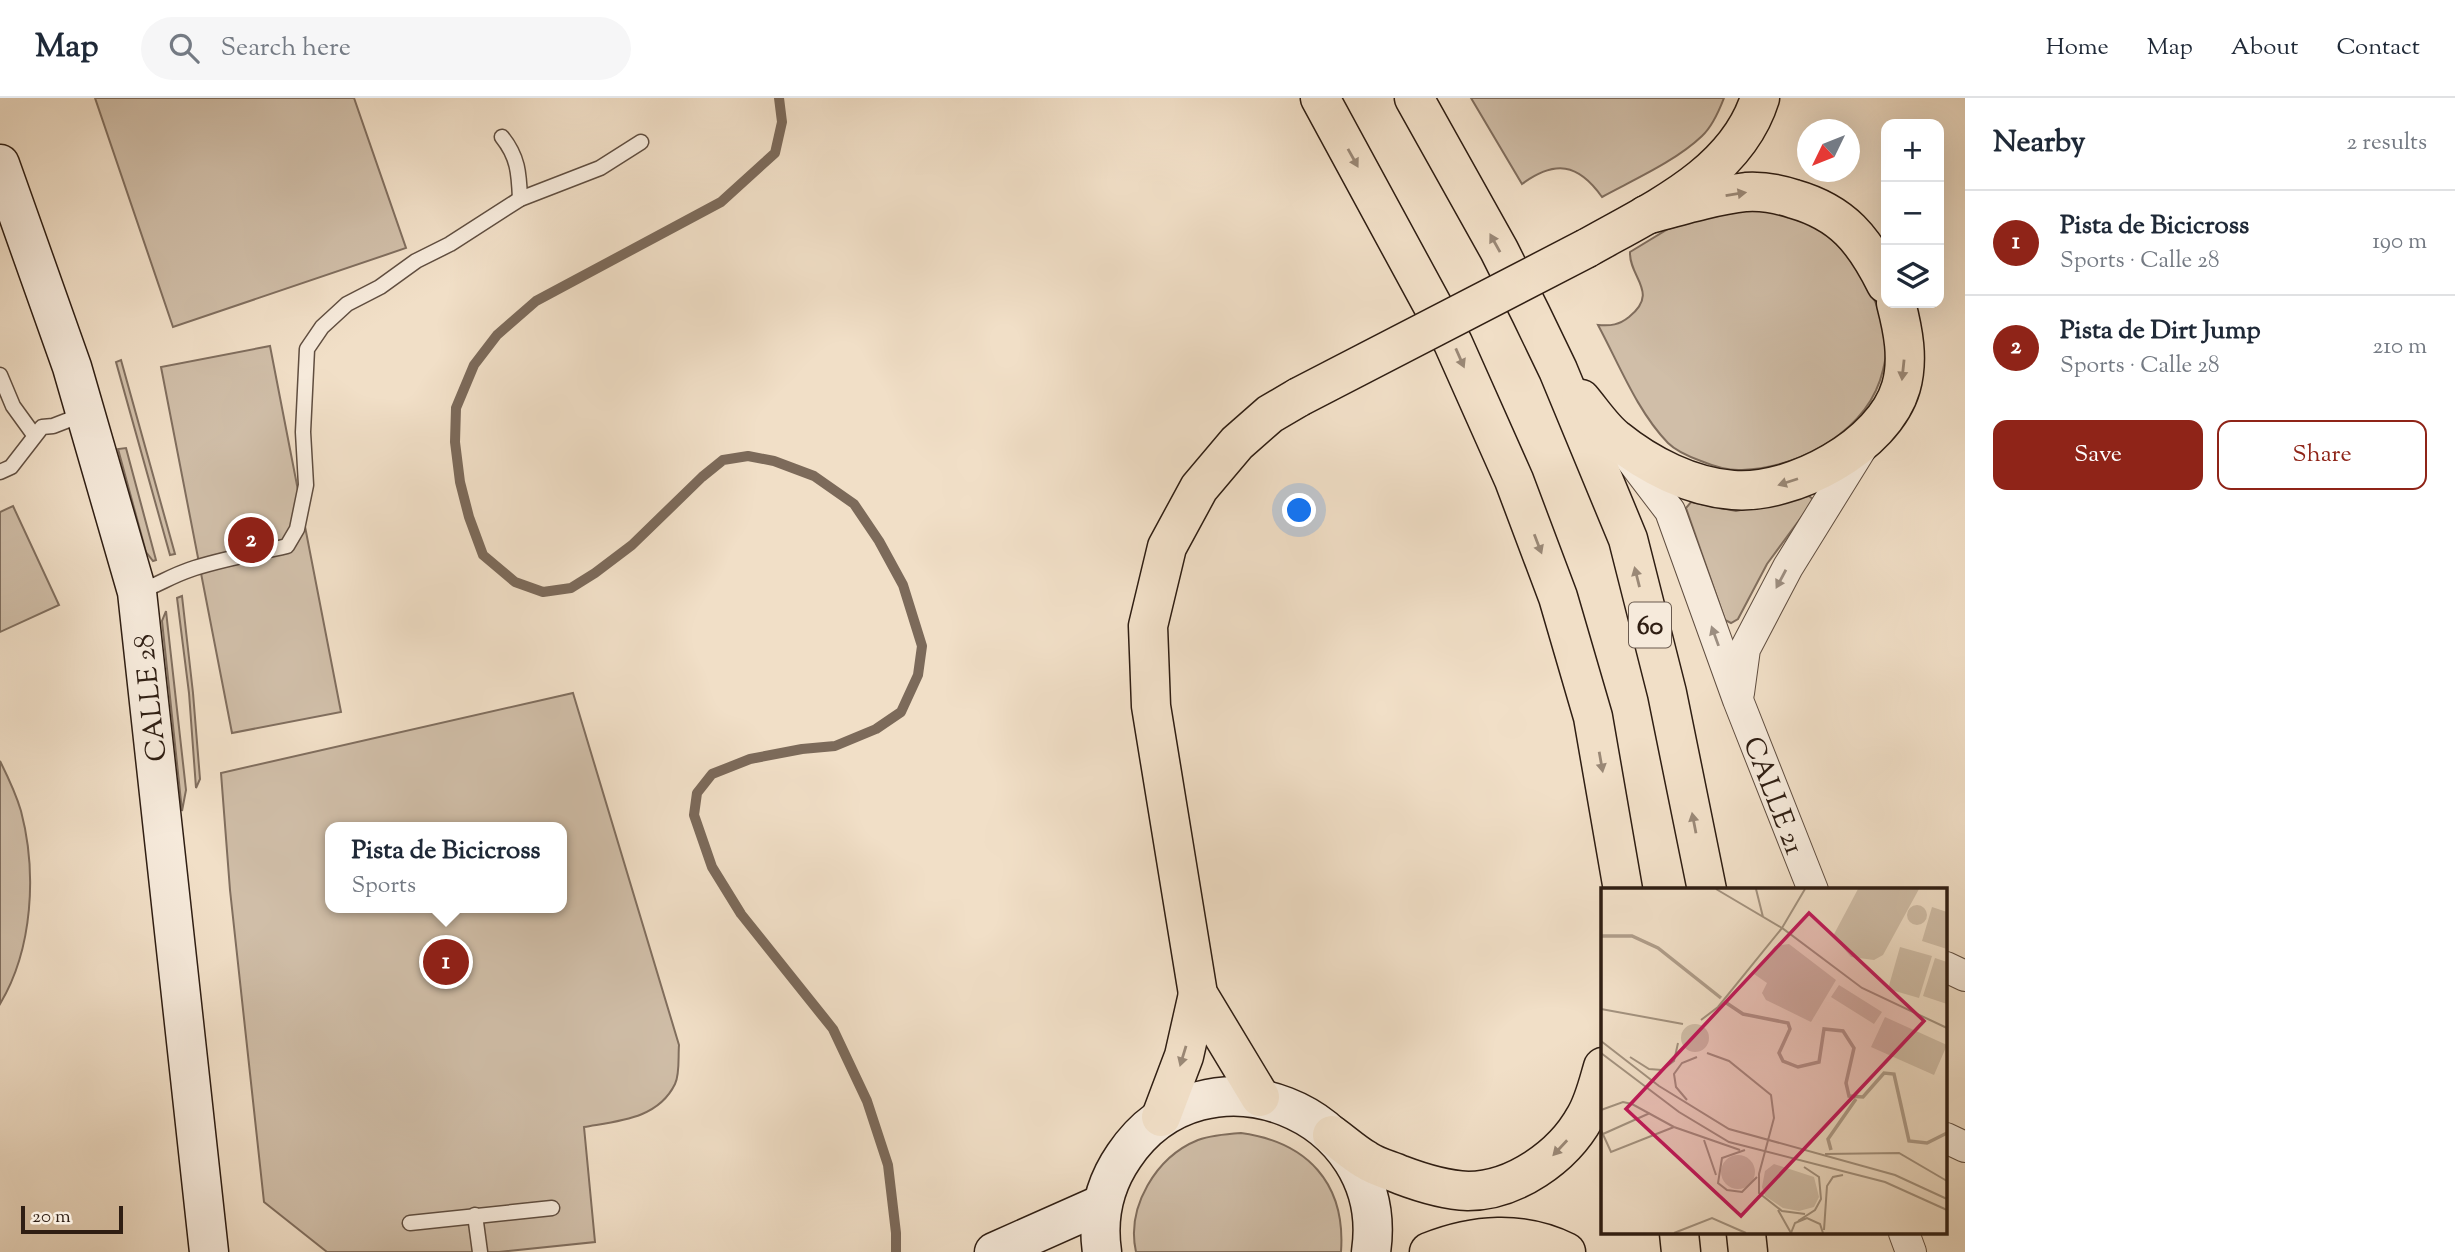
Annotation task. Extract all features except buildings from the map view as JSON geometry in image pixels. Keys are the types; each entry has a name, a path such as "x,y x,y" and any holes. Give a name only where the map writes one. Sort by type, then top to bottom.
{"highway":[{"path":"1320,98 1453,343 1514,480 1558,597 1593,717 1623,888"},
{"path":"1260,1097 1198,994 1151,706 1149,626 1167,547 1199,488 1237,443 1270,414 1646,215 1695,183 1727,157 1754,117 1760,98"},
{"name":"60","path":"1425,108 1558,370 1628,539 1667,693 1707,888"},
{"path":"1646,215 1699,200 1748,192 1775,194 1834,215 1854,234 1881,273"},
{"path":"1558,370 1614,438 1669,472 1734,491 1775,486 1802,477 1845,454 1869,438 1889,414 1901,388 1905,363 1904,332 1897,308"},
{"path":"1161,1116 1184,1056 1198,994"},
{"path":"1332,1135 1368,1161 1409,1178 1468,1191 1489,1189 1535,1171 1561,1147 1584,1119 1596,1094 1601,1075"},
{"path":"1679,1234 1681,1252"},
{"path":"1746,1234 1748,1252"},
{"path":"1429,1252 1467,1240 1492,1237 1519,1238 1551,1244 1566,1252"}],"main road":[{"name":"CALLE 28","path":"0,164 72,367 137,592 209,1252"},
{"path":"1102,1252 1102,1204 1114,1170 1134,1140 1161,1116 1192,1102 1226,1095 1260,1097 1299,1110 1332,1135 1357,1167 1370,1200 1374,1236 1371,1252"},
{"path":"994,1252 1102,1204"}],"street":[{"name":"CALLE 21","path":"1614,438 1670,511 1738,700 1812,888"},
{"path":"1738,700 1745,649 1788,567 1869,438"},
{"path":"1948,968 1965,976"},
{"path":"1948,1139 1965,1147"},
{"path":"1904,1234 1912,1252"}],"lane":[{"path":"502,136 513,152 519,177 520,199"},
{"path":"137,592 161,584 185,571 223,559 287,546 298,529 306,485 303,432 307,349 322,327 347,304 380,287 416,261 450,244 520,199 600,168 641,142"},
{"path":"0,375 13,406 34,435"},
{"path":"0,472 11,467 42,428 85,414"},
{"path":"410,1223 552,1208"},
{"path":"475,1216 480,1252"}],"shaded area":[{"path":"95,98 354,98 406,248 173,327"},
{"path":"1471,98 1724,98 1709,128 1692,145 1654,170 1602,197 1584,177 1565,169 1545,171 1522,184"},
{"path":"1738,207 1768,209 1797,216 1830,238 1849,258 1867,286 1882,319 1887,342 1884,365 1875,391 1863,411 1848,427 1829,442 1787,462 1764,468 1737,470 1721,468 1697,459 1668,443 1647,417 1629,387 1598,325 1622,322 1638,308 1642,300 1643,292 1630,252 1668,229"},
{"path":"270,346 341,712 232,733 161,367"},
{"path":"121,360 175,554 170,555 116,362"},
{"path":"126,448 156,560 153,561 146,552 118,449"},
{"path":"1809,496 1814,500 1767,564 1738,619 1731,623 1725,620 1686,508 1691,502 1736,511"},
{"path":"13,506 59,605 0,632 0,512"},
{"path":"182,596 200,779 196,788 189,693 177,598"},
{"path":"166,611 186,790 182,811 162,621"},
{"path":"573,693 679,1045 677,1080 668,1096 658,1105 636,1116 584,1127 595,1242 499,1252 327,1252 264,1202 230,890 221,773"},
{"path":"0,761 21,811 30,884 29,910 19,959 0,1004"},
{"path":"1241,1133 1285,1146 1303,1156 1318,1170 1329,1186 1337,1206 1341,1227 1341,1252 1136,1252 1134,1235 1140,1201 1157,1171 1169,1158 1198,1140"}],"waterway":[{"path":"779,98 782,122 775,153 721,202 536,301 497,335 474,365 456,408 455,442 460,482 483,555 515,582 543,592 571,588 595,573 632,545 723,460 748,456 774,461 814,476 854,504 879,541 903,585 922,646 918,675 901,712 876,729 835,746 750,759 712,774 697,793 694,815 712,867 741,914 833,1029 867,1101 888,1165 896,1252"}],"place":[{"name":"Pista de Dirt Jump","path":"251,540"},
{"name":"Pista de Bicicross","path":"446,962"}]}
